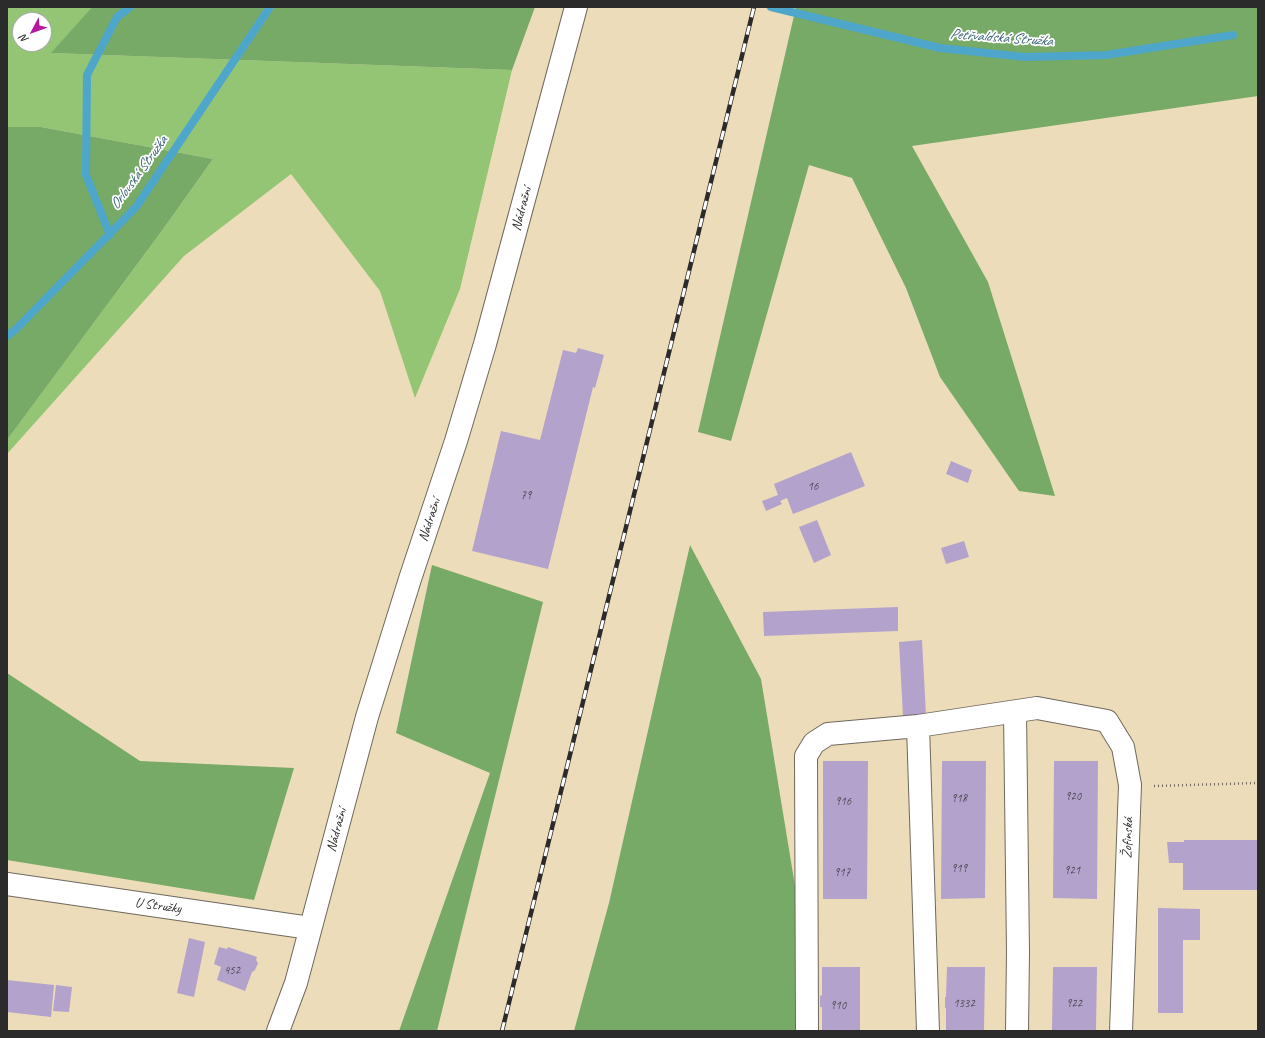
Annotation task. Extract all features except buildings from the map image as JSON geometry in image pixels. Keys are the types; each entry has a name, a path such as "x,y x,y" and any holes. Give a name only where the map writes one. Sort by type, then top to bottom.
{"street":[{"name":"Nádražní","path":"278,1031 296,983 367,717 410,579 456,441 485,344 576,7"},
{"name":"Žofinská","path":"1015,712 1037,708 1107,721 1123,747 1130,785 1121,1031"},
{"path":"807,1031 806,756 814,742 828,734 918,726 1015,712 1018,952 1017,1031"},
{"path":"918,726 928,1031"},
{"name":"U Stružky","path":"7,884 310,928"}],"path":[{"path":"1130,785 1183,786 1258,783"}],"green space":[{"path":"7,7 92,7 52,53 512,70 460,289 415,398 380,291 291,174 184,256 7,454 7,440 161,232 213,159 41,127 7,127"},
{"path":"92,7 535,7 512,70 51,53"},
{"path":"796,7 1258,7 1258,96 912,146 988,282 1055,496 1019,491 940,377 906,288 852,178 809,165 731,441 698,432"},
{"path":"7,127 41,127 213,159 161,232 7,440"},
{"path":"690,545 761,679 796,892 795,1031 574,1031 609,903"},
{"path":"432,565 543,602 437,1031 399,1031 490,773 396,733"},
{"path":"7,673 140,761 294,768 254,900 7,860"}],"waterway":[{"path":"110,235 86,175 87,75 117,17 130,7"},
{"name":"Orlovská Stružka","path":"7,336 16,329 136,207 270,7"},
{"name":"Petřvaldská Stružka","path":"771,7 940,48 1025,57 1106,55 1233,35"}],"railway":[{"path":"502,1031 754,7"}]}
